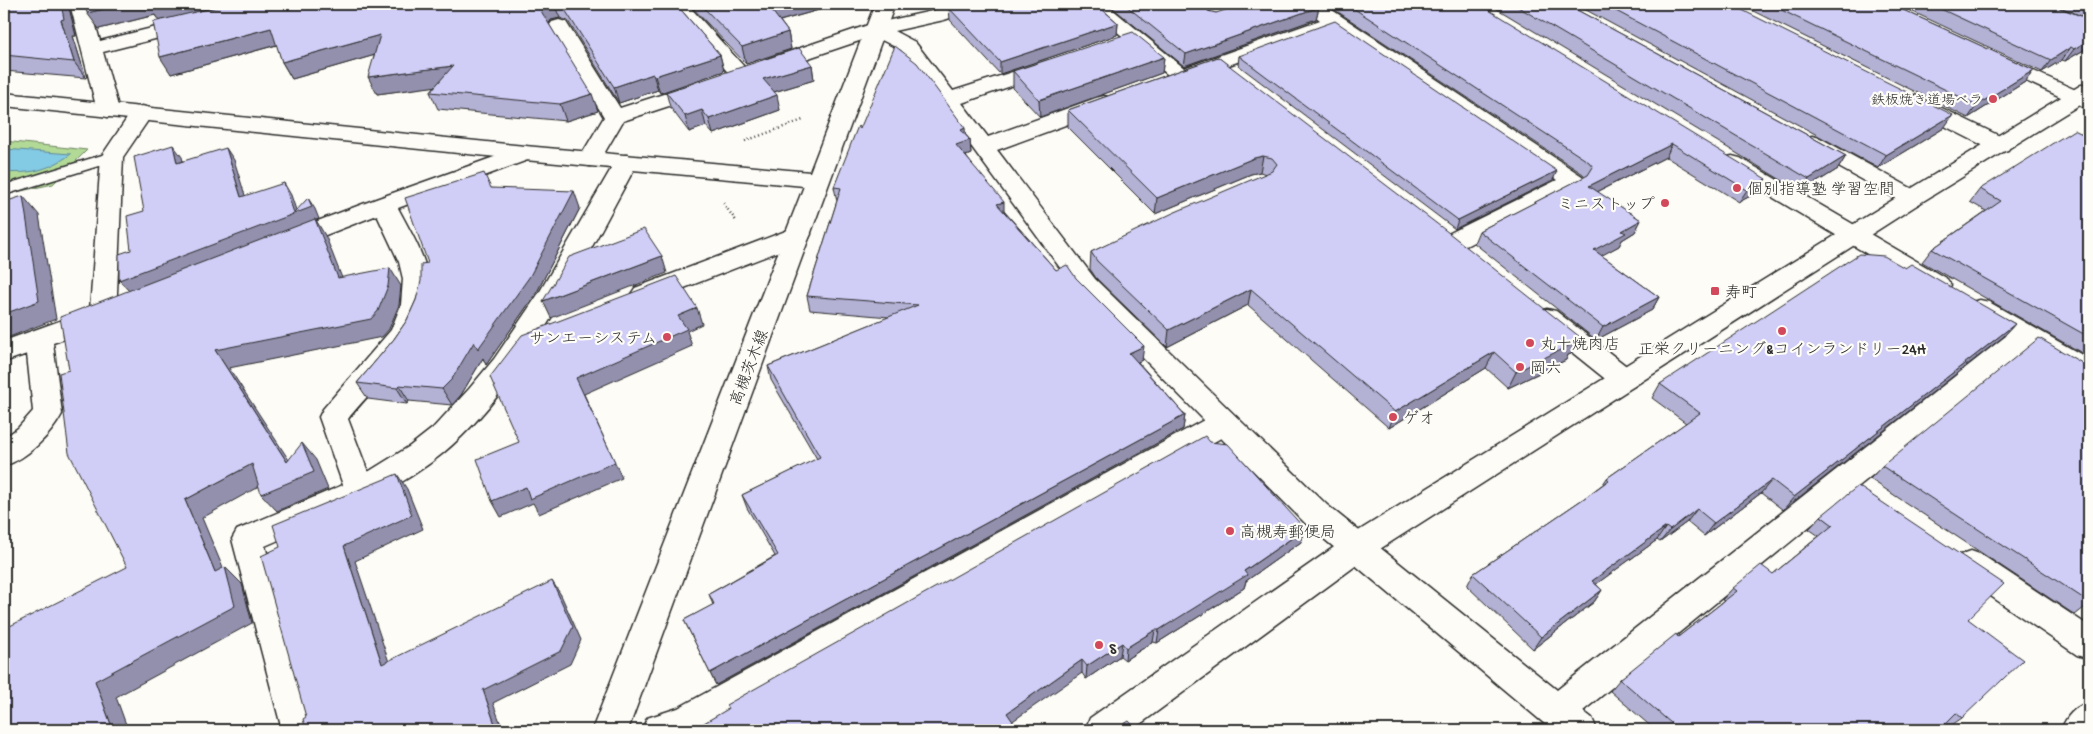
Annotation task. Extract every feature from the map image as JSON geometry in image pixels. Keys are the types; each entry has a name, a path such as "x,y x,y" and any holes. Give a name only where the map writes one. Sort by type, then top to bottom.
{"street":[{"path":"80,4 108,110"},
{"path":"677,4 741,75"},
{"path":"590,159 615,117 741,75 880,16 937,16 973,4"},
{"path":"1310,4 1574,181 1453,243"},
{"path":"1105,12 1126,41 1172,79 1335,21"},
{"path":"880,16 908,46 983,147 1078,258 1086,285 1316,514 1358,546 1579,730"},
{"name":"高槻茨木線","path":"610,730 820,180 880,16"},
{"path":"92,49 214,18"},
{"path":"559,26 615,117"},
{"path":"1981,53 2085,97"},
{"path":"949,100 1070,60"},
{"path":"1218,62 1242,80"},
{"path":"1895,92 2000,145"},
{"path":"983,147 1127,95"},
{"path":"1103,730 1358,546 1912,198 2085,97"},
{"path":"4,100 525,153 820,180"},
{"path":"103,315 112,157 142,113"},
{"path":"1791,131 1912,198"},
{"path":"266,250 384,204 525,153"},
{"path":"1717,153 1852,236 2089,372"},
{"path":"300,730 248,539 360,491 413,460 452,427 485,390 534,320 626,162"},
{"path":"360,491 333,417 404,334 414,305 416,279 412,262 384,204"},
{"path":"619,304 799,234"},
{"path":"4,352 130,304"},
{"path":"1531,304 1624,379"},
{"path":"517,344 554,330"},
{"path":"1556,711 1857,489 2026,335"},
{"path":"4,454 28,436 48,414 39,338"},
{"path":"660,730 695,718 1224,423"},
{"path":"1951,551 2089,644"},
{"path":"2079,730 2089,719"}],"lane":[{"path":"4,190 112,157"}],"path":[{"path":"743,142 805,119"}],"green space":[{"path":"4,141 87,150 53,184 12,193 4,199"}],"water":[{"path":"4,149 71,154 39,170 4,173"}],"building":[{"path":"4,4 61,4 64,19 61,20 74,62 4,55"},
{"path":"85,4 124,4 87,13"},
{"path":"149,4 166,4 150,8"},
{"path":"229,4 546,4 541,11 592,94 560,104 430,92 453,66 368,77 380,35 282,62 271,28 160,57 153,22"},
{"path":"559,4 676,4 720,55 614,87 562,5"},
{"path":"700,4 780,4 769,7 788,32 742,47"},
{"path":"963,4 1096,4 1118,23 1000,62 949,8"},
{"path":"1124,4 1204,4 1208,11 1216,13 1244,4 1314,4 1319,7 1186,54"},
{"path":"1347,4 1479,4 1766,179 1747,190 1672,144 1589,186 1641,220 1622,231 1626,233 1594,250 1659,297 1603,327 1479,231 1588,175 1593,167 1589,162"},
{"path":"1513,4 1566,4 1846,156 1809,179"},
{"path":"1603,4 1730,4 1953,115 1886,155"},
{"path":"1769,4 1890,4 2034,70 1977,105"},
{"path":"1930,4 2049,4 2089,19 2089,40 2074,49 2071,47 2051,60"},
{"path":"1335,21 1557,171 1458,220 1239,56"},
{"path":"1133,32 1164,57 1039,100 1013,71"},
{"path":"895,46 917,63 965,128 961,130 970,140 956,145 1004,202 997,204 1056,270 1067,265 1076,278 1144,346 1129,353 1185,415 710,673 684,620 714,604 709,594 778,555 742,495 820,457 768,366 918,305 807,296 841,188 834,187 858,126 860,129"},
{"path":"799,48 812,65 763,79 777,95 709,119 702,110 685,116 666,92"},
{"path":"1218,57 1449,233 1580,337 1572,341 1574,343 1516,372 1494,352 1395,412 1251,289 1169,330 1097,261 1091,252 1173,213 1272,171 1277,164 1272,158 1263,156 1254,158 1157,198 1068,110"},
{"path":"2074,130 2089,137 2089,337 1932,249 2001,201 1980,189"},
{"path":"173,145 177,163 226,148 241,197 284,183 294,213 308,198 312,207 119,280 119,254 131,250 127,216 144,211 134,157"},
{"path":"484,173 491,188 574,191 530,276 478,349 474,342 452,379 442,389 399,385 397,388 357,383 394,339 407,320 416,300 421,281 421,264 428,263 405,198"},
{"path":"23,196 39,301 4,314 4,202"},
{"path":"315,219 338,278 390,268 388,286 378,311 371,319 215,350 287,462 302,443 314,472 261,494 252,464 185,500 215,572 225,567 235,606 95,681 113,730 4,730 4,629 127,567 69,453 59,373 69,370 60,317"},
{"path":"644,229 662,256 543,301 569,257"},
{"path":"1859,254 1884,256 1905,268 1911,264 2015,324 1794,497 1772,480 1714,523 1697,509 1670,530 1666,527 1592,581 1602,590 1541,637 1473,574 1583,499 1609,480 1607,478 1700,413 1660,384"},
{"path":"676,276 697,308 678,316 687,329 576,378 615,462 530,499 526,487 492,501 477,459 519,442 490,377 522,335"},
{"path":"2039,338 2089,367 2089,602 1882,466"},
{"path":"1205,436 1210,442 1228,444 1305,529 1244,571 1247,575 1159,630 1155,630 1126,648 1122,643 1087,666 1082,660 1007,713 1018,729 692,730 728,709 726,705"},
{"path":"397,474 412,515 344,546 382,664 552,581 573,627 561,651 483,690 497,730 306,730 303,719 306,717 261,556 280,547 273,525"},
{"path":"1858,486 2004,584 1968,619 2023,660 1962,718 1956,713 1939,730 1679,730 1620,679 1676,634 1678,637 1737,591 1733,588 1761,565 1773,574 1833,525 1821,516"},
{"path":"1129,721 1137,730 1114,730"}],"place":[{"name":"鉄板焼き道場ベラ","path":"1993,99"},
{"name":"個別指導塾 学習空間","path":"1737,188"},
{"name":"ミニストップ","path":"1665,203"},
{"name":"寿町","path":"1715,291"},
{"name":"正栄クリーニング&コインランドリー24H","path":"1782,331"},
{"name":"サンエーシステム","path":"667,337"},
{"name":"丸十焼肉店","path":"1530,343"},
{"name":"岡六","path":"1520,367"},
{"name":"ゲオ","path":"1393,417"},
{"name":"高槻寿郵便局","path":"1230,531"},
{"name":"s","path":"1099,645"}]}
